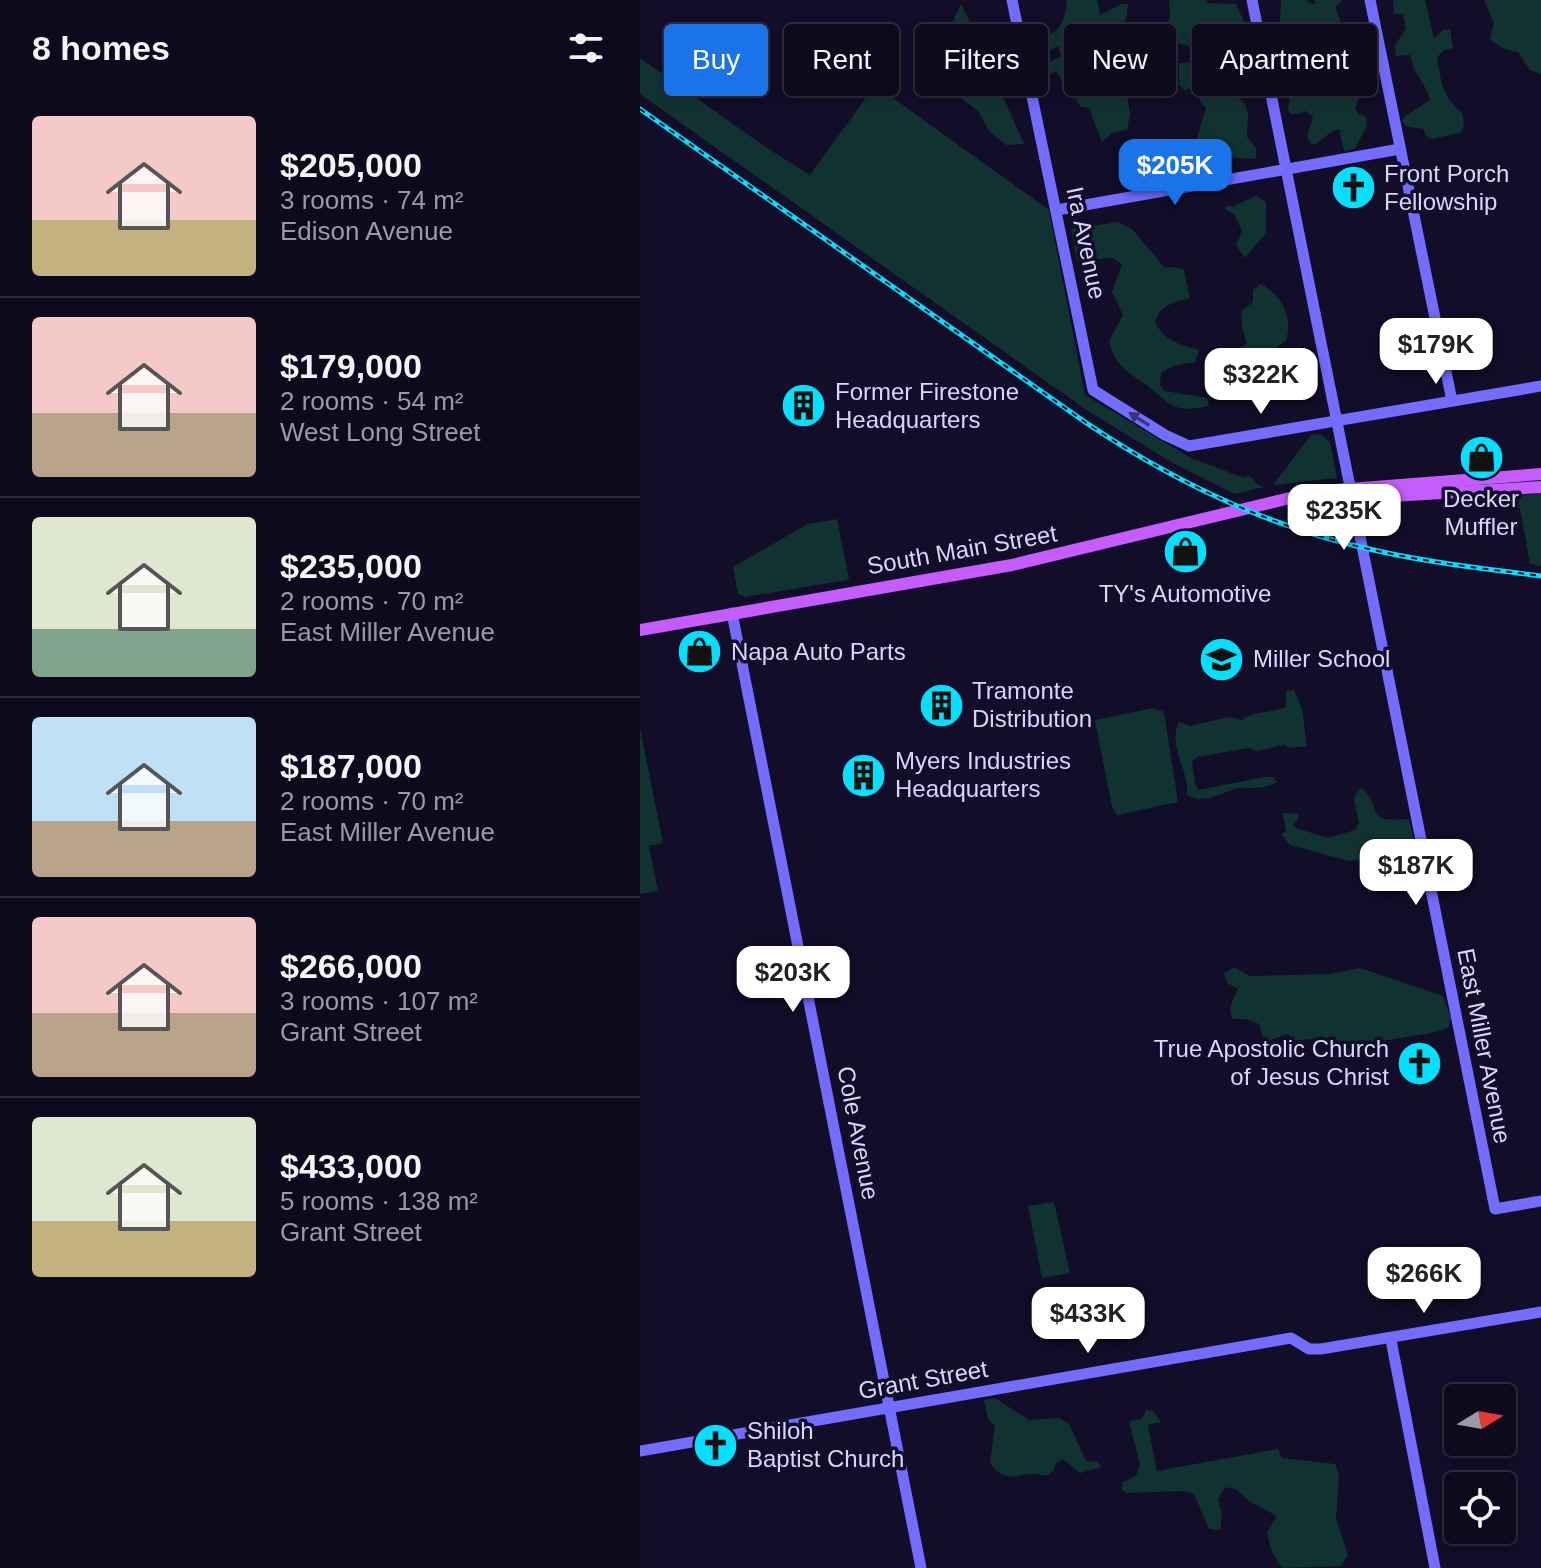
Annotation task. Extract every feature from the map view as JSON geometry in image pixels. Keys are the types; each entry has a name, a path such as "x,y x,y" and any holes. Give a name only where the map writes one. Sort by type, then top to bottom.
{"main road":[{"name":"South Main Street","path":"1350,493 1541,474"},
{"name":"South Main Street","path":"640,630 1012,565 1290,498 1296,493 1487,492 1541,487"}],"street":[{"name":"Ira Avenue","path":"1012,0 1093,390 1186,445 1338,421"},
{"name":"East Miller Avenue","path":"1252,0 1495,1209 1541,1201"},
{"path":"1370,0 1452,401"},
{"path":"1057,210 1400,149"},
{"path":"1338,421 1541,386"},
{"name":"Cole Avenue","path":"732,613 921,1568"},
{"name":"Grant Street","path":"640,1451 1291,1338 1309,1349 1391,1340 1541,1312"},
{"path":"1391,1340 1435,1568"}],"green space":[{"path":"1067,0 1097,0 1100,15 1128,4 1123,24 1064,24 1064,88 1056,71 1048,75 1048,63 1061,56 1058,46 1048,51 1048,34 1061,24"},
{"path":"1169,0 1207,0 1207,3 1236,4 1245,24 1192,24 1192,47 1176,42 1176,24 1168,24"},
{"path":"1281,0 1307,0 1315,4 1315,0 1343,0 1335,7 1341,24 1280,24"},
{"path":"1393,0 1425,0 1434,38 1443,30 1450,29 1453,48 1437,57 1444,88 1462,113 1464,126 1460,133 1432,139 1425,135 1424,129 1408,127 1402,122 1404,117 1430,100 1410,55 1396,56 1395,45 1406,29 1403,14 1394,14"},
{"path":"1484,0 1541,0 1541,74 1530,70 1518,52 1504,49 1490,39 1494,23"},
{"path":"961,4 971,24 953,24"},
{"path":"640,58 664,75 664,96 694,96 810,175 867,96 890,96 1049,210 1085,395 1191,458 1244,478 1253,478 1255,483 1264,487 1235,494 1171,462 1088,411 640,94"},
{"path":"1192,62 1192,89 1184,90 1179,84 1179,63"},
{"path":"958,96 1004,96 1024,144 1006,145 989,131 978,111"},
{"path":"1067,96 1127,96 1130,114 1127,130 1112,133 1102,142 1089,108 1081,107 1074,97"},
{"path":"1198,96 1236,96 1245,104 1248,113 1247,137 1256,148 1256,159 1192,154 1206,108"},
{"path":"1290,96 1359,96 1355,109 1366,117 1367,125 1355,149 1344,151 1339,129 1311,144 1307,137 1313,116 1306,111 1291,114 1288,109"},
{"path":"1256,196 1266,202 1266,233 1245,258 1236,245 1242,231 1234,214 1225,209 1227,205 1232,207"},
{"path":"1118,222 1132,229 1165,268 1184,270 1190,298 1164,308 1155,322 1168,338 1199,350 1195,362 1176,365 1161,372 1160,385 1165,391 1207,398 1209,406 1187,409 1173,406 1127,371 1114,356 1109,341 1123,315 1112,292 1122,264 1112,258 1077,261 1071,229"},
{"path":"1260,284 1280,300 1287,315 1286,341 1278,346 1276,361 1290,378 1290,391 1278,399 1250,397 1251,360 1229,360 1228,353 1247,344 1241,311 1253,302 1253,290"},
{"path":"1320,434 1330,442 1337,478 1273,485 1311,435"},
{"path":"1541,493 1541,566 1530,564 1520,508 1510,508 1509,497"},
{"path":"837,519 849,579 745,597 738,594 733,567 808,524"},
{"path":"1294,690 1302,709 1307,746 1290,748 1284,745 1257,751 1249,748 1197,757 1192,761 1198,790 1265,777 1274,777 1277,782 1264,787 1237,788 1204,799 1187,795 1176,740 1179,722 1190,726 1229,717 1242,720 1286,707 1286,691"},
{"path":"1153,708 1164,712 1178,802 1117,815 1112,807 1095,720"},
{"path":"640,728 663,843 649,846 658,891 640,894"},
{"path":"1362,788 1380,817 1409,819 1416,854 1403,863 1384,864 1371,859 1349,861 1290,845 1281,834 1286,832 1283,813 1298,814 1293,825 1296,828 1328,838 1355,830 1359,823 1354,799"},
{"path":"1234,967 1250,976 1329,974 1360,968 1443,996 1451,1018 1448,1028 1432,1033 1331,1049 1320,1039 1295,1040 1287,1034 1268,1041 1263,1037 1259,1024 1246,1019 1233,1019 1231,1015 1230,1007 1238,989 1227,983 1224,974"},
{"path":"1054,1202 1070,1273 1042,1278 1028,1206"},
{"path":"995,1398 1029,1420 1059,1418 1069,1424 1086,1461 1098,1462 1102,1467 1080,1473 1063,1459 1046,1476 1003,1475 990,1463 995,1426 988,1419 984,1400"},
{"path":"1146,1410 1153,1411 1161,1422 1148,1425 1157,1471 1278,1449 1282,1458 1335,1464 1339,1475 1336,1519 1348,1555 1341,1566 1282,1568 1271,1550 1267,1532 1277,1516 1250,1502 1237,1490 1226,1487 1218,1499 1222,1515 1220,1530 1209,1529 1194,1494 1184,1491 1126,1493 1121,1489 1123,1482 1136,1476 1140,1465 1129,1421 1142,1419"}],"railway":[{"path":"640,109 1085,422 1189,483 1263,516 1339,542 1419,559 1541,576"}],"place":[{"name":"Front Porch Fellowship","path":"1353,188"},
{"name":"Former Firestone Headquarters","path":"804,406"},
{"name":"Decker Muffler","path":"1481,457"},
{"name":"TY's Automotive","path":"1185,552"},
{"name":"Napa Auto Parts","path":"700,652"},
{"name":"Miller School","path":"1222,659"},
{"name":"Tramonte Distribution","path":"941,705"},
{"name":"Myers Industries Headquarters","path":"864,775"},
{"name":"True Apostolic Church of Jesus Christ","path":"1420,1063"},
{"name":"Shiloh Baptist Church","path":"716,1445"}]}
